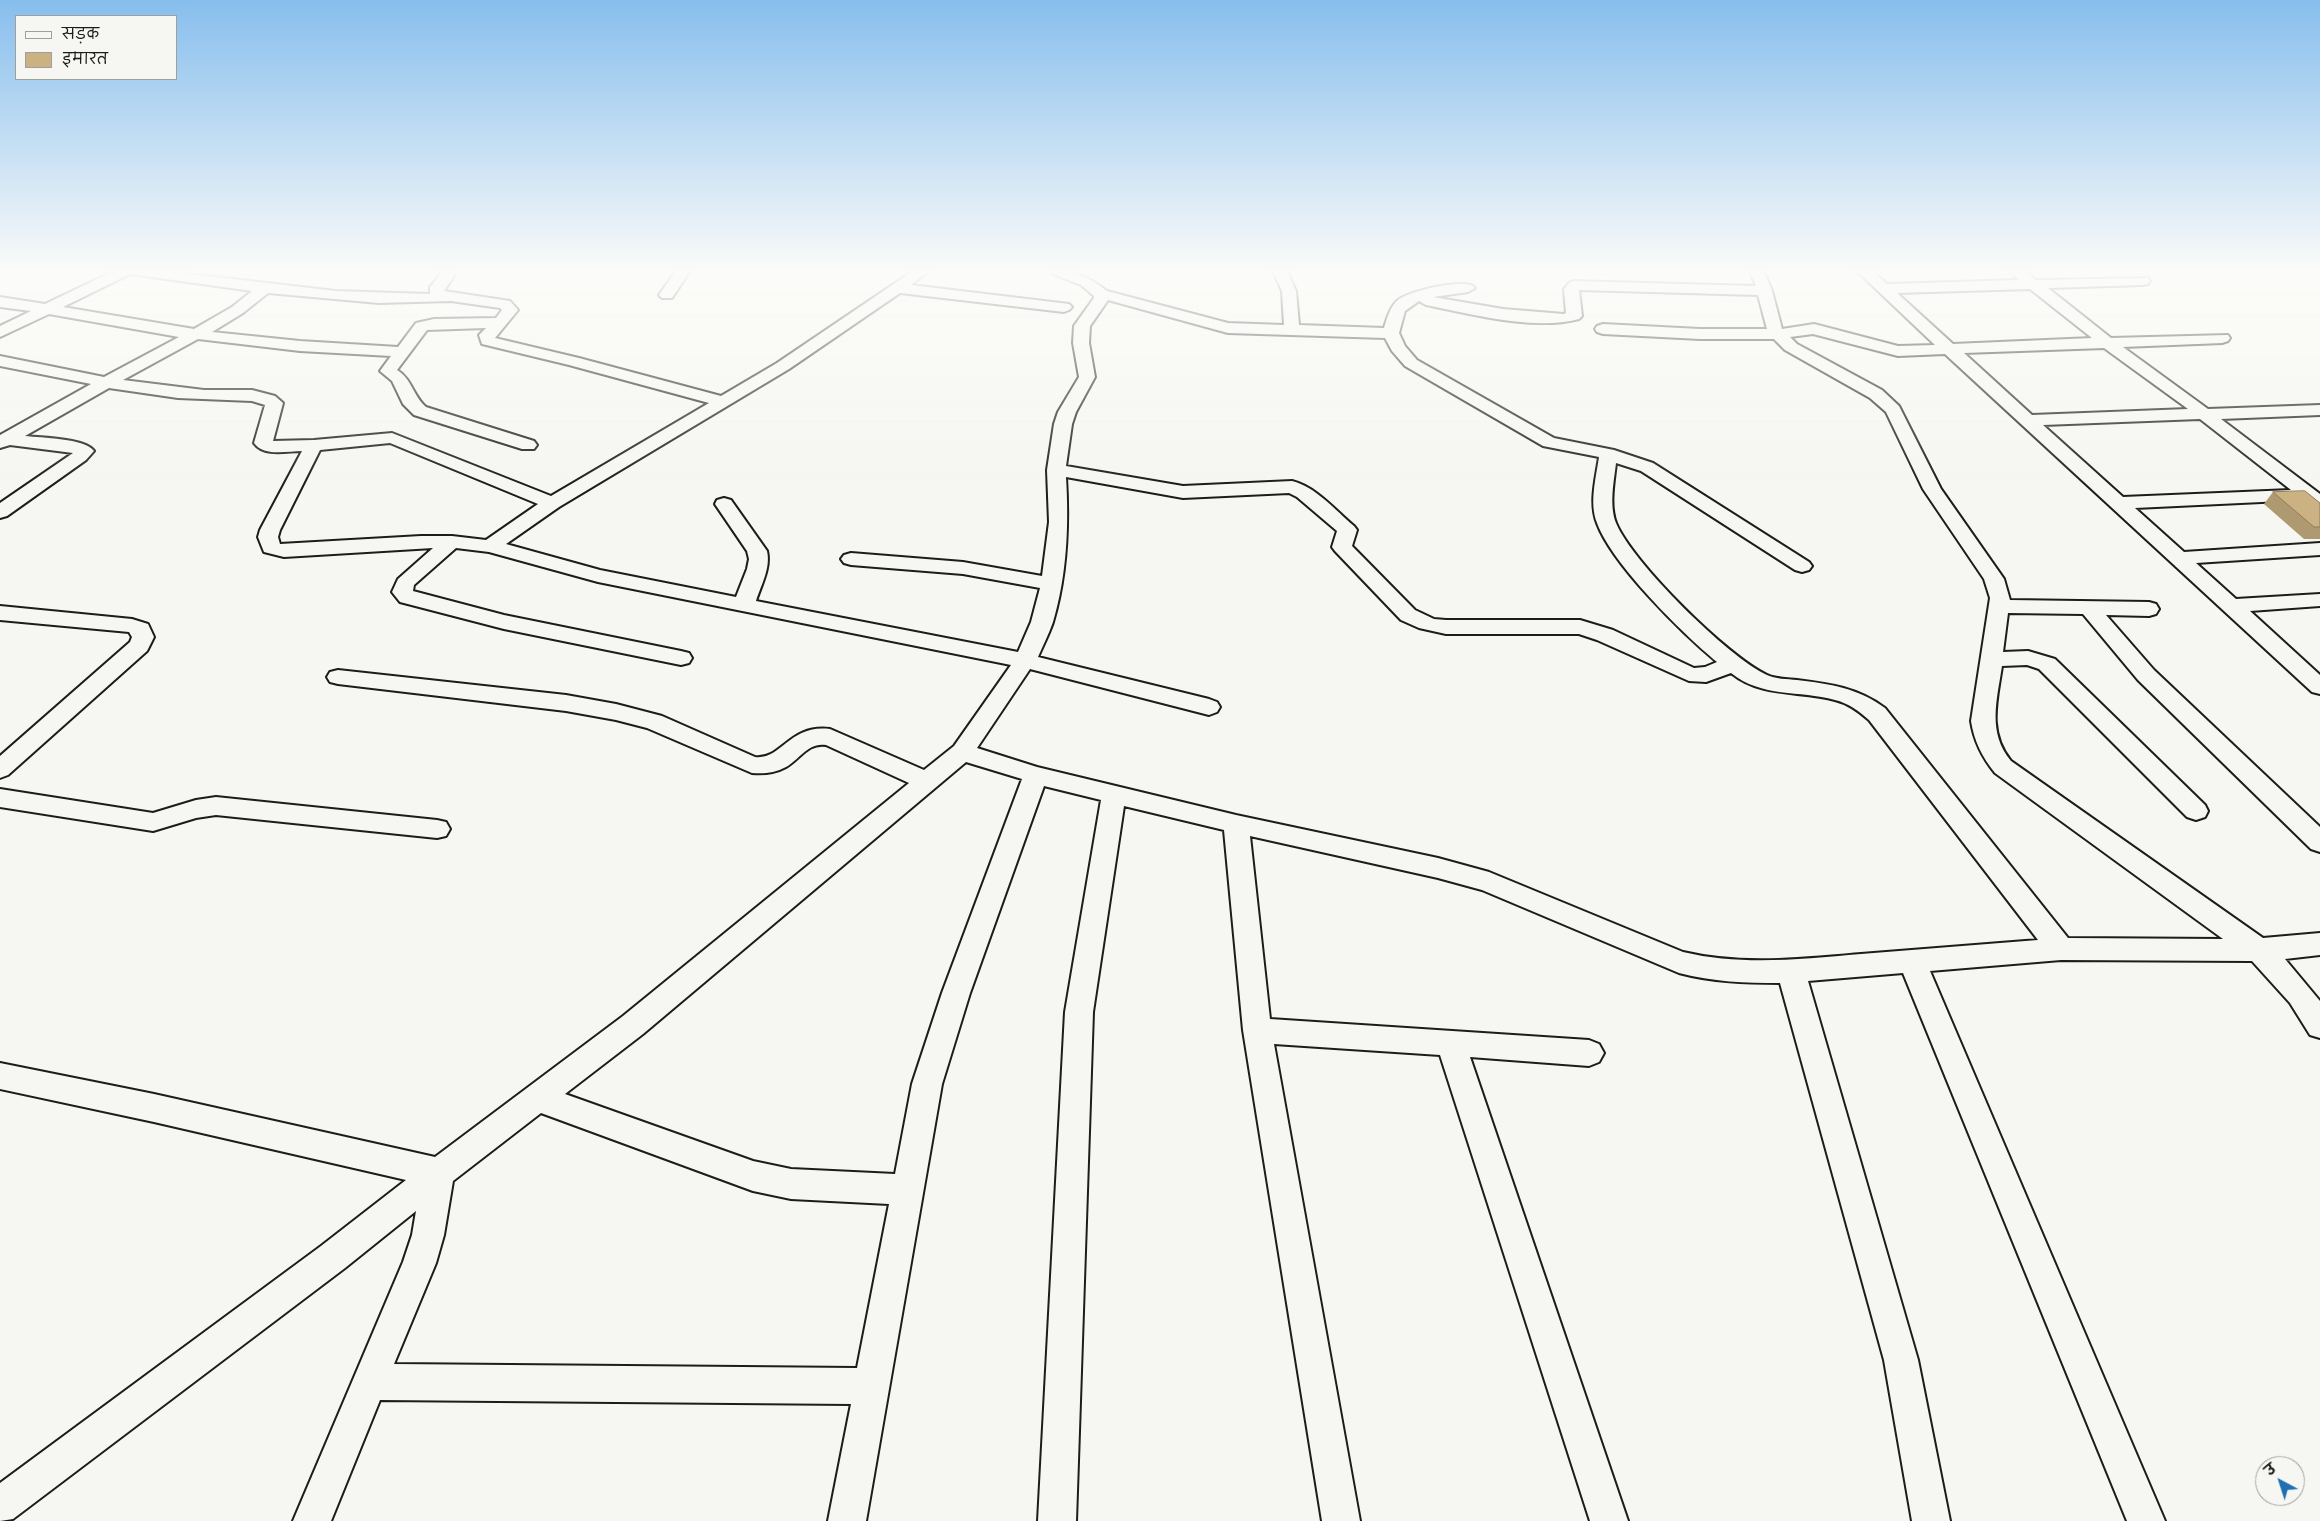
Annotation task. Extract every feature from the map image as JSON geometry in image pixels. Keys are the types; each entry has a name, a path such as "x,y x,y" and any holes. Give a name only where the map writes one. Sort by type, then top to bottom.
{"street":[{"path":"6,435 184,342"},
{"path":"258,342 292,346 401,352"},
{"path":"408,342 388,371 399,378 414,407 420,411 528,445"},
{"path":"492,342 574,361 721,401"},
{"path":"490,546 552,503 721,401 783,366 817,342"},
{"path":"0,1506 333,1258 439,1173 633,1025 962,752 1025,662 1042,622 1051,584 1059,522 1056,470 1067,412 1087,378 1082,342"},
{"path":"1395,342 1411,363 1540,437 1559,445 1608,454 1660,474 1802,566"},
{"path":"1786,342 1791,347 1876,394 1893,410 1932,488 1994,579 2000,598 1983,721 1985,740 1993,755 2003,767 2259,950 2294,986 2310,1007 2320,1026"},
{"path":"1858,342 1887,350 1948,350 2147,342"},
{"path":"1941,342 2320,687"},
{"path":"2106,342 2155,376 2201,414 2314,499"},
{"path":"0,361 156,391 204,395 258,396 271,399 274,403 263,443 273,447 392,438 552,503"},
{"path":"2026,420 2320,410"},
{"path":"0,512 80,456 84,451 75,446 6,435"},
{"path":"314,445 270,530 268,537 271,548 284,551 452,542 490,546 582,573 744,604 1025,662 1209,707"},
{"path":"1608,454 1603,510 1611,533 1670,605 1733,663 1760,681 1843,693 1865,703 1878,714 2061,949"},
{"path":"1056,470 1183,492 1292,487 1304,493 1347,530 1342,547 1408,615 1418,621 1432,626 1446,627 1580,627 1605,634 1689,674 1700,676 1709,675 1733,663"},
{"path":"2118,503 2314,499"},
{"path":"724,504 757,551 759,559 744,604"},
{"path":"452,542 405,583 402,592 407,597 504,622 681,658"},
{"path":"2177,558 2320,549"},
{"path":"851,559 963,568 1051,584"},
{"path":"2229,606 2320,600"},
{"path":"1999,606 2149,609"},
{"path":"2089,608 2146,675 2320,842"},
{"path":"0,613 132,626 140,629 143,637 139,646 0,768"},
{"path":"1991,659 2028,658 2047,664 2196,811"},
{"path":"338,677 566,703 616,712 654,722 752,765 766,766 778,762 799,743 811,736 821,735 830,737 926,781"},
{"path":"962,752 1036,774 1236,824 1438,868 1489,882 1679,962 1707,969 1736,972 1791,971 2061,949 2259,950 2320,944"},
{"path":"847,1521 927,1084 956,993 1036,774"},
{"path":"1057,1521 1079,1012 1114,793"},
{"path":"0,798 153,822 196,809 216,806 437,829"},
{"path":"1236,824 1257,1030 1341,1521"},
{"path":"1912,961 2146,1521"},
{"path":"1791,971 1901,1360 1931,1521"},
{"path":"1257,1030 1589,1053"},
{"path":"1450,1042 1609,1521"},
{"path":"0,1076 154,1108 439,1173"},
{"path":"538,1098 754,1176 791,1184 908,1190"},
{"path":"312,1521 419,1263 428,1235 439,1173"},
{"path":"370,1382 873,1386"}],"building":[{"path":"2305,491 2320,503 2320,527 2314,527 2273,492"}]}
